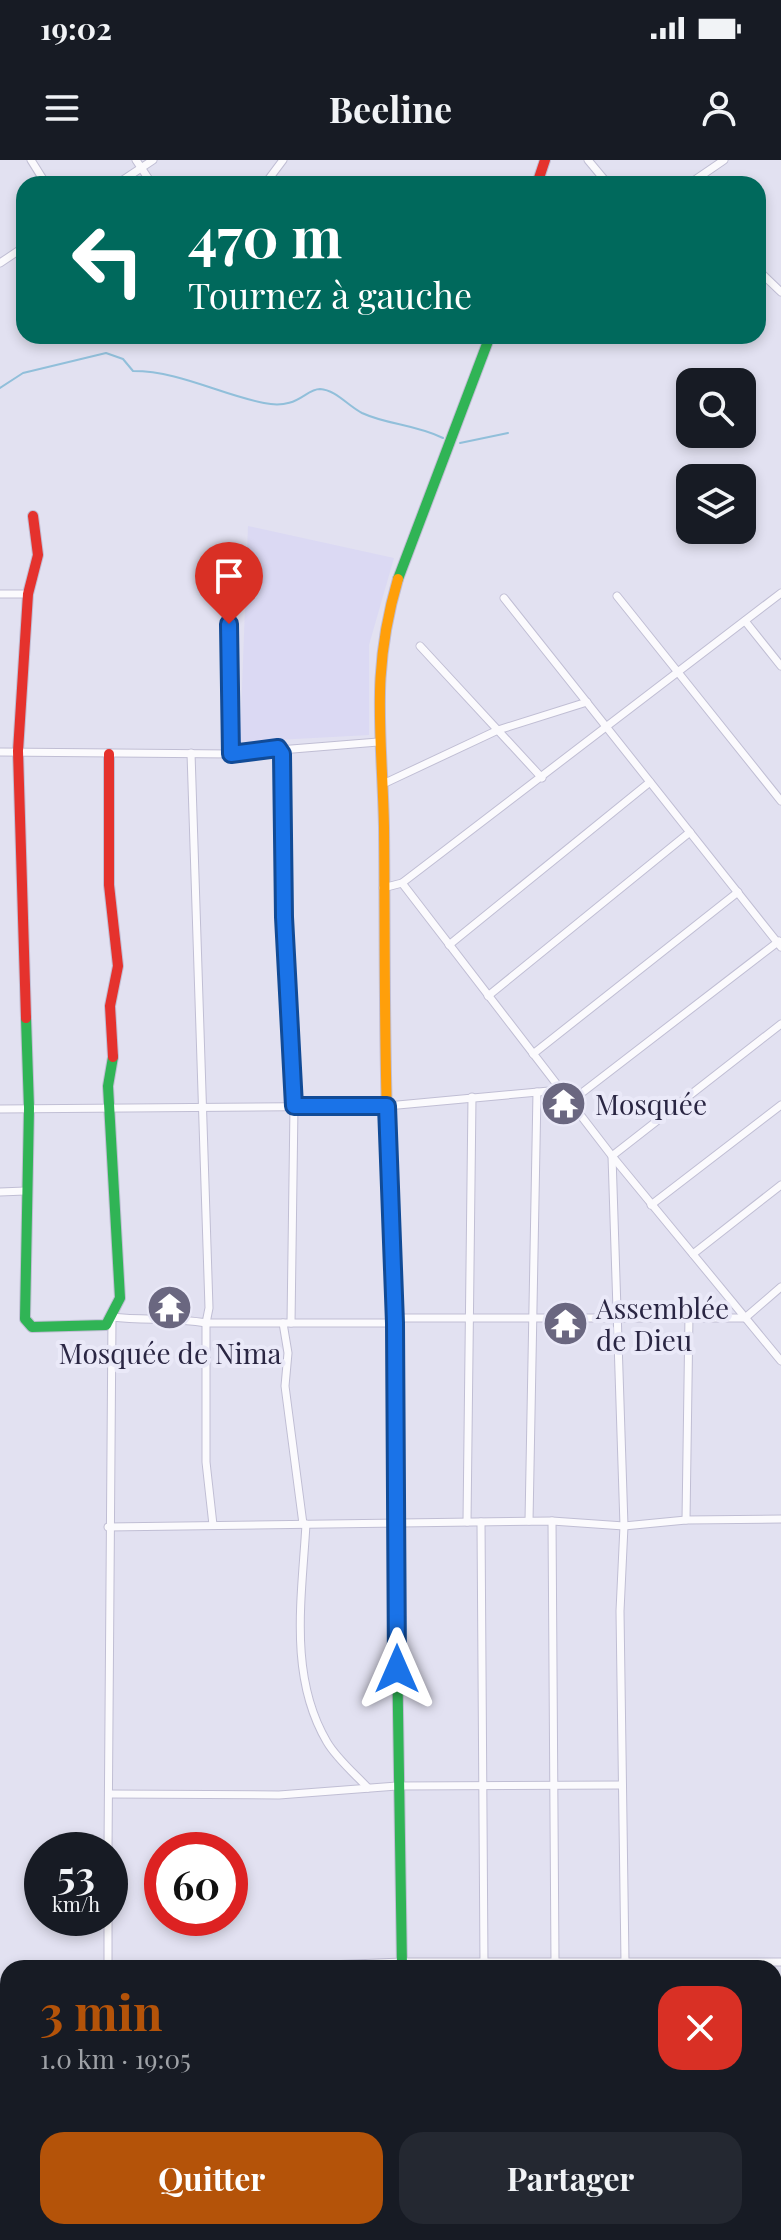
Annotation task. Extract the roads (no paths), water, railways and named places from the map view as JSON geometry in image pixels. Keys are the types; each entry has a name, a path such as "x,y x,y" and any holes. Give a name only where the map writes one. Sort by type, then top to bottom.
{"main road":[{"path":"402,1960 397,1786 395,1321 382,888 383,784 378,742 380,665 388,618 403,565 487,344"},
{"path":"33,516 39,532 38,554 36,576 28,594 18,751 29,1108 25,1191 27,1325 106,1325 120,1298 112,1108 108,1086 114,1050 110,1006 118,966 109,885 109,754"}],"street":[{"path":"136,160 146,176"},
{"path":"129,176 153,160"},
{"path":"588,160 601,176"},
{"path":"701,176 724,160"},
{"path":"766,278 781,292"},
{"path":"229,547 231,754"},
{"path":"382,888 402,883 781,593"},
{"path":"0,594 28,594"},
{"path":"617,596 781,801"},
{"path":"504,598 780,943 570,1102"},
{"path":"745,621 781,666"},
{"path":"420,646 542,778"},
{"path":"383,784 498,730 587,702"},
{"path":"0,752 231,754 378,742"},
{"path":"278,748 282,754 284,917 294,1106 285,1386 304,1524 300,1655 304,1684 328,1743 368,1788"},
{"path":"191,753 209,1308 206,1323 206,1462 213,1525"},
{"path":"449,945 650,782"},
{"path":"488,996 690,832"},
{"path":"402,883 612,1156 781,1361"},
{"path":"533,1054 738,892"},
{"path":"612,1156 781,1024"},
{"path":"0,1109 203,1105 387,1106 560,1090"},
{"path":"529,1521 537,1092"},
{"path":"467,1522 472,1097"},
{"path":"651,1205 781,1105"},
{"path":"612,1156 624,1526 620,1611 625,1960"},
{"path":"693,1254 781,1185"},
{"path":"0,1192 25,1191"},
{"path":"108,1832 108,1527 112,1317 145,1321 177,1318 221,1324 395,1321 470,1316 689,1315 745,1318 781,1287"},
{"path":"209,1308 221,1324"},
{"path":"686,1520 689,1315"},
{"path":"108,1527 529,1521 624,1526 686,1520 781,1519"},
{"path":"552,1521 555,1960"},
{"path":"481,1522 484,1960"},
{"path":"109,1794 279,1795 397,1786 622,1785"},
{"path":"108,1936 108,1960"}],"waterway":[{"path":"0,388 23,373 106,353 123,359 133,371 167,375 264,403 285,404 315,390 326,390 362,413 443,438"},
{"path":"460,443 508,433"}],"place":[{"name":"Mosquée","path":"564,1103"},
{"name":"Mosquée de Nima","path":"170,1307"},
{"name":"Assemblée de Dieu","path":"565,1323"}]}
